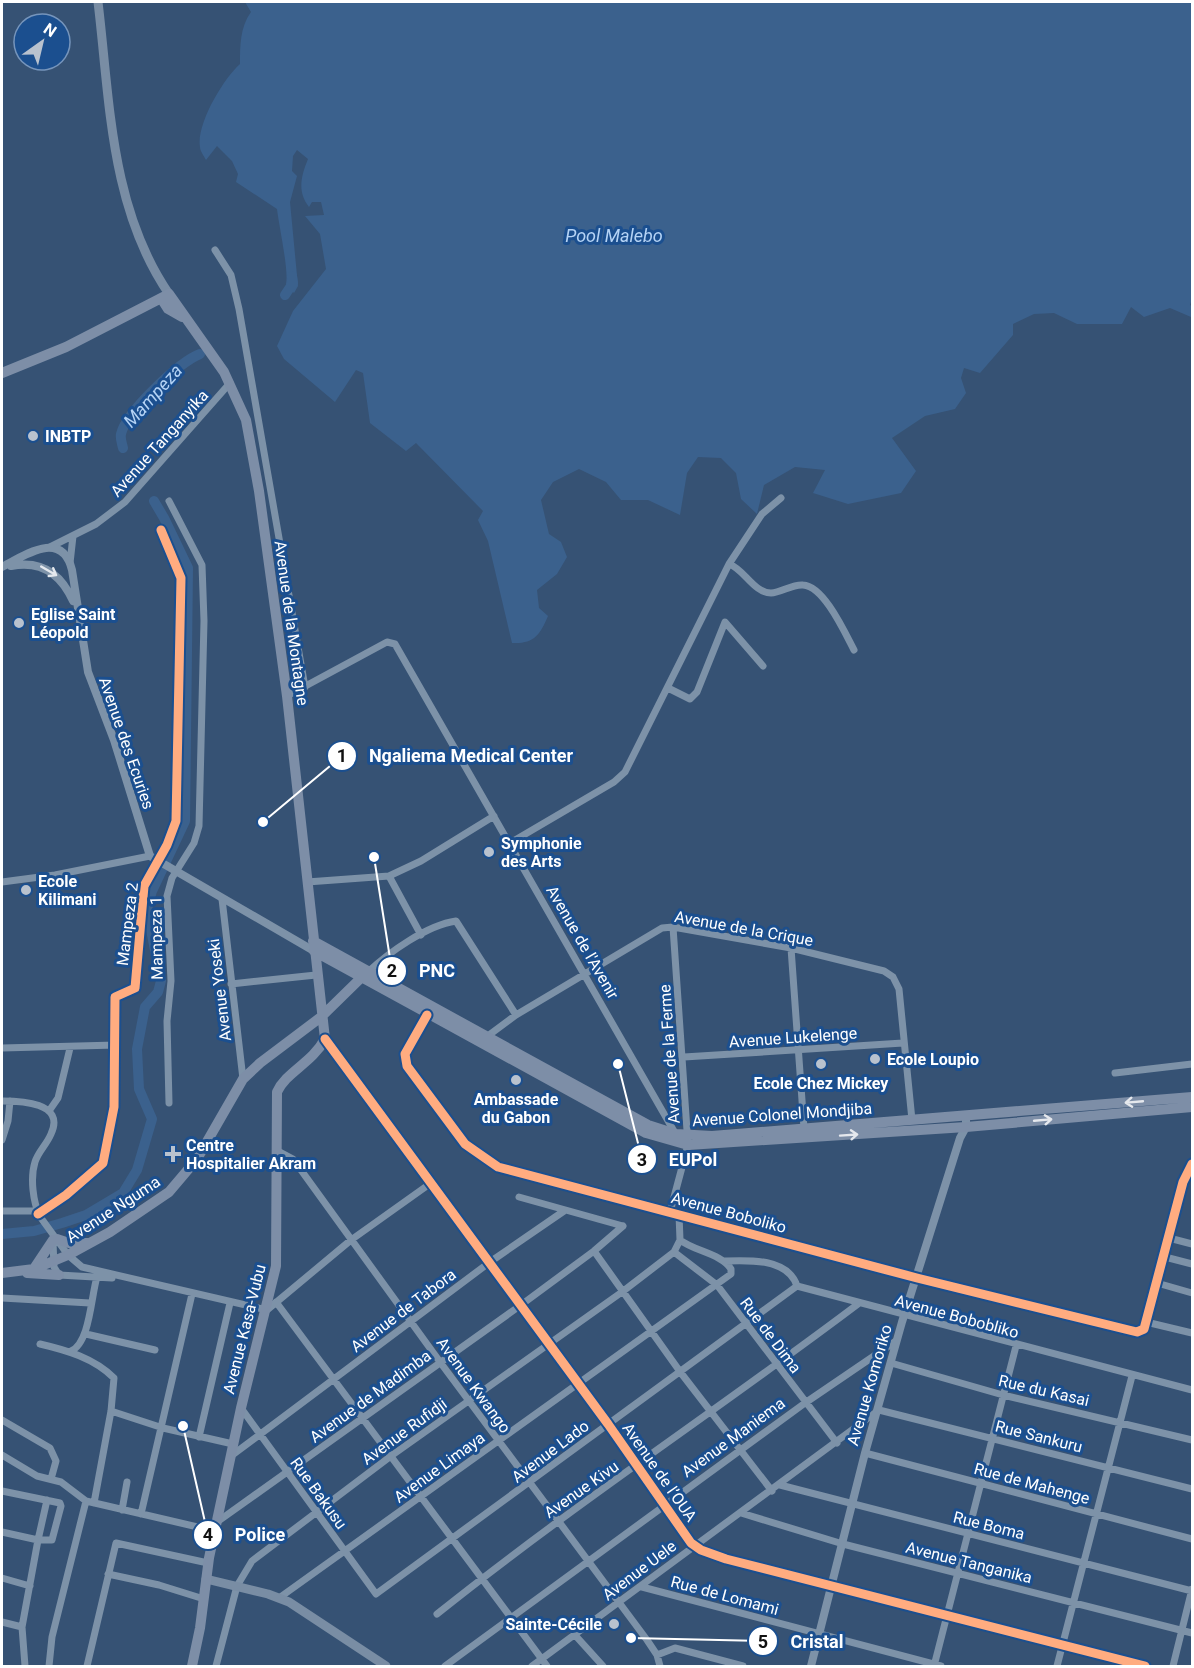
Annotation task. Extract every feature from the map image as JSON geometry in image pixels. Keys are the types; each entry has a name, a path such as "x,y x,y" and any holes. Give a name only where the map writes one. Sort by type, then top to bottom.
{"main road":[{"path":"2,373 66,347 165,296 134,230 121,183 98,2"},
{"name":"Avenue de la Montagne","path":"165,296 168,309 179,315 190,326"},
{"name":"Avenue de la Montagne","path":"165,296 208,350 230,383 246,420 287,696 314,946"},
{"path":"147,306 168,309"},
{"path":"314,946 315,975 324,1039"},
{"name":"Avenue Colonel Mondjiba","path":"314,946 646,1133 683,1140 1192,1107"},
{"name":"Avenue Colonel Mondjiba","path":"365,975 427,1015 484,1041"},
{"name":"Avenue Nguma","path":"2,1273 34,1269 68,1255 91,1243 162,1197 181,1180 197,1159 243,1079 260,1062 321,1017 365,975"},
{"name":"Avenue Kasa-Vubu","path":"192,1666 208,1563 232,1444 267,1310 277,1254 275,1117 280,1085 313,1057 324,1039"},
{"name":"Avenue Colonel Mondjiba","path":"683,1140 912,1120 966,1121 1192,1097"},
{"path":"34,1269 54,1237 69,1243 91,1243"},
{"path":"18,1272 59,1275"},
{"path":"207,1579 279,1598 353,1642 386,1666"}],"street":[{"path":"215,250 231,275 240,309 305,687"},
{"name":"Avenue Tanganyika","path":"50,547 96,524 126,502 230,383"},
{"path":"510,843 620,777 639,749 729,564 762,514 781,498"},
{"name":"Mampeza 1","path":"169,501 202,565 204,621 199,826 194,843 169,885 167,896 171,981 167,1022 169,1103"},
{"name":"Mampeza 2","path":"39,1214 66,1196 103,1163 114,1114 115,998 119,994 134,989 144,886 176,821 181,584 179,568 161,530"},
{"path":"70,563 73,536"},
{"path":"50,547 62,552 70,563"},
{"name":"Avenue des Ecuries","path":"2,567 39,549 50,547"},
{"name":"Avenue des Ecuries","path":"70,563 83,650 94,694 114,740 156,861"},
{"name":"Avenue des Ecuries","path":"2,567 29,564 52,572 61,578 77,609"},
{"path":"729,564 736,567 760,589 771,593 803,585 813,588 830,606 854,650"},
{"path":"668,688 690,699 697,692 725,622 763,666"},
{"name":"Avenue de l'Avenir","path":"287,696 387,642 393,642 683,1140"},
{"path":"307,882 389,876 420,861 494,816"},
{"path":"2,882 156,861 288,936 314,946"},
{"path":"389,876 421,935"},
{"name":"Avenue Yoseki","path":"222,898 243,1079"},
{"path":"365,975 387,955 421,935 452,921 458,922 516,1016"},
{"name":"Avenue de la Crique","path":"484,1041 516,1016 587,975 654,932 673,927 791,948 884,971 893,977 899,988 903,1043"},
{"name":"Avenue de la Ferme","path":"670,1212 683,1140 684,1057 673,927"},
{"path":"791,948 804,1128"},
{"path":"231,984 315,975"},
{"name":"Avenue Boboliko","path":"427,1015 405,1054 404,1060 435,1105 470,1149 506,1171 679,1214 917,1278 1142,1331 1146,1322"},
{"name":"Avenue de l’OUA","path":"324,1039 550,1344 694,1546 726,1558 831,1586 1145,1666"},
{"path":"903,1043 912,1120"},
{"name":"Avenue Lukelenge","path":"684,1057 799,1052 903,1043"},
{"path":"2,1048 116,1045"},
{"path":"49,1111 58,1098 70,1048"},
{"path":"1114,1073 1192,1064"},
{"path":"2,1140 8,1121 6,1101 35,1103 49,1111 53,1127 33,1170 39,1214 68,1255 82,1267 267,1310 351,1240 431,1183"},
{"name":"Avenue Komoriko","path":"811,1666 896,1341 966,1121"},
{"name":"Avenue Kwango","path":"276,1150 293,1159 498,1441 647,1640 657,1655 660,1666"},
{"path":"1192,1164 1184,1182 1146,1322 1192,1333"},
{"path":"519,1197 564,1211"},
{"name":"Avenue de Tabora","path":"231,1456 490,1262 564,1211"},
{"name":"Avenue de Madimba","path":"216,1527 362,1418 521,1305 594,1251 623,1226 564,1211"},
{"path":"2,1212 39,1214"},
{"path":"679,1214 680,1240"},
{"path":"54,1237 54,1261 59,1275 126,1279"},
{"path":"1169,1238 1192,1244"},
{"name":"Avenue Rufidji","path":"216,1666 237,1586 252,1561 391,1456 622,1292 674,1252 680,1240"},
{"name":"Avenue Bobobliko","path":"680,1240 700,1252 724,1261 757,1261 780,1267 791,1274 797,1286 858,1304 1192,1390"},
{"path":"594,1251 681,1373 772,1491"},
{"name":"Rue de Dima","path":"674,1252 717,1285 837,1443"},
{"path":"1164,1257 1192,1264"},
{"name":"Avenue Limaya","path":"279,1598 717,1285 731,1274 731,1269 724,1261"},
{"path":"71,1351 78,1347 86,1334 97,1277"},
{"path":"1157,1283 1192,1293"},
{"name":"Avenue Lado","path":"376,1594 451,1537 530,1483 608,1424 746,1326 797,1286"},
{"path":"141,1514 163,1428 192,1294"},
{"path":"2,1298 90,1304"},
{"path":"276,1302 547,1666"},
{"path":"199,1437 230,1303"},
{"name":"Avenue Kivu","path":"437,1614 558,1521 777,1366 858,1304"},
{"path":"86,1334 155,1350"},
{"name":"Avenue Maniema","path":"445,1666 805,1403 896,1341"},
{"path":"40,1344 71,1351 97,1365 114,1378 111,1411 94,1503"},
{"path":"936,1666 946,1616 1016,1346"},
{"name":"Rue du Kasai","path":"891,1364 1003,1395 1192,1440"},
{"path":"1057,1666 1132,1376"},
{"name":"Rue Bakusu","path":"241,1408 376,1594"},
{"name":"Rue Sankuru","path":"879,1410 1192,1489"},
{"name":"Avenue Uele","path":"532,1666 879,1410"},
{"path":"111,1411 163,1428 232,1444"},
{"path":"2,1419 50,1448 56,1461 51,1479"},
{"name":"Rue de Mahenge","path":"865,1453 1192,1539"},
{"path":"2,1455 37,1476 61,1482 86,1501 141,1514 216,1527"},
{"path":"122,1510 127,1482"},
{"name":"Rue Boma","path":"780,1485 1192,1590"},
{"path":"2,1491 60,1503 61,1506 52,1540 38,1540 2,1532"},
{"path":"25,1666 22,1627 46,1500"},
{"path":"60,1666 49,1665 55,1628 86,1501"},
{"name":"Avenue Tanganika","path":"741,1513 843,1544 1192,1633"},
{"path":"87,1666 114,1547 118,1542 208,1563"},
{"path":"108,1574 159,1585 204,1599"},
{"path":"2,1578 30,1586"},
{"name":"Rue de Lomami","path":"642,1587 936,1666"},
{"path":"1173,1666 1192,1590"},
{"path":"2,1622 22,1627"},
{"path":"574,1634 603,1666"},
{"path":"657,1655 675,1648 743,1666"}],"water":[{"name":"Pool Malebo","path":"245,2 1192,2 1192,299 1190,305 1192,306 1192,322 1191,317 1170,308 1144,317 1131,307 1122,324 1077,324 1054,313 1034,314 1013,324 1013,335 980,373 964,368 961,378 966,393 955,409 925,416 892,438 916,471 901,493 848,504 813,493 825,470 795,467 764,485 757,514 741,499 736,473 721,458 698,457 687,473 680,515 648,500 621,500 606,482 579,469 553,482 541,500 549,534 561,542 567,557 557,574 537,590 539,608 548,616 539,633 526,642 512,643 488,541 478,520 483,511 416,443 406,451 370,423 363,373 356,370 335,402 284,359 277,346 293,311 326,269 320,234 305,216 324,215 321,202 312,202 309,207 305,201 302,178 308,159 297,150 293,156 292,171 297,176 290,202 298,286 294,293 286,284 285,259 277,209 236,182 238,174 232,161 217,146 206,160 201,150 200,137 207,114 219,90 240,64 243,30 251,12"}],"waterway":[{"name":"Mampeza","path":"285,295 293,283 292,276"},
{"name":"Mampeza","path":"123,448 121,434 132,413 167,377 200,354"},
{"name":"Mampeza","path":"2,1234 34,1231 86,1215 123,1193 137,1170 152,1119 139,1089 137,1049 145,1007 158,992 161,981 147,909 152,891 185,821 188,568 154,501"}],"cycle path":[{"path":"38,1214 66,1195 103,1163 114,1107 115,997 135,988 144,886 167,845 176,821 181,578 161,530"},
{"path":"427,1015 405,1054 407,1066 465,1144 498,1167 917,1278 1137,1332 1144,1329 1183,1182 1192,1164"},
{"path":"325,1039 608,1424 691,1543 701,1550 726,1559 1145,1666"}],"place":[{"name":"INBTP","path":"33,436"},
{"name":"Eglise Saint Léopold","path":"19,623"},
{"name":"Ngaliema Medical Center","path":"263,822"},
{"name":"Symphonie des Arts","path":"489,852"},
{"name":"PNC","path":"374,857"},
{"name":"Ecole Kilimani","path":"26,890"},
{"name":"Ecole Loupio","path":"875,1059"},
{"name":"EUPol","path":"618,1064"},
{"name":"Ecole Chez Mickey","path":"821,1064"},
{"name":"Ambassade du Gabon","path":"516,1080"},
{"name":"Centre Hospitalier Akram","path":"173,1154"},
{"name":"Police","path":"183,1426"},
{"name":"Sainte-Cécile","path":"614,1624"},
{"name":"Cristal","path":"631,1638"}]}
